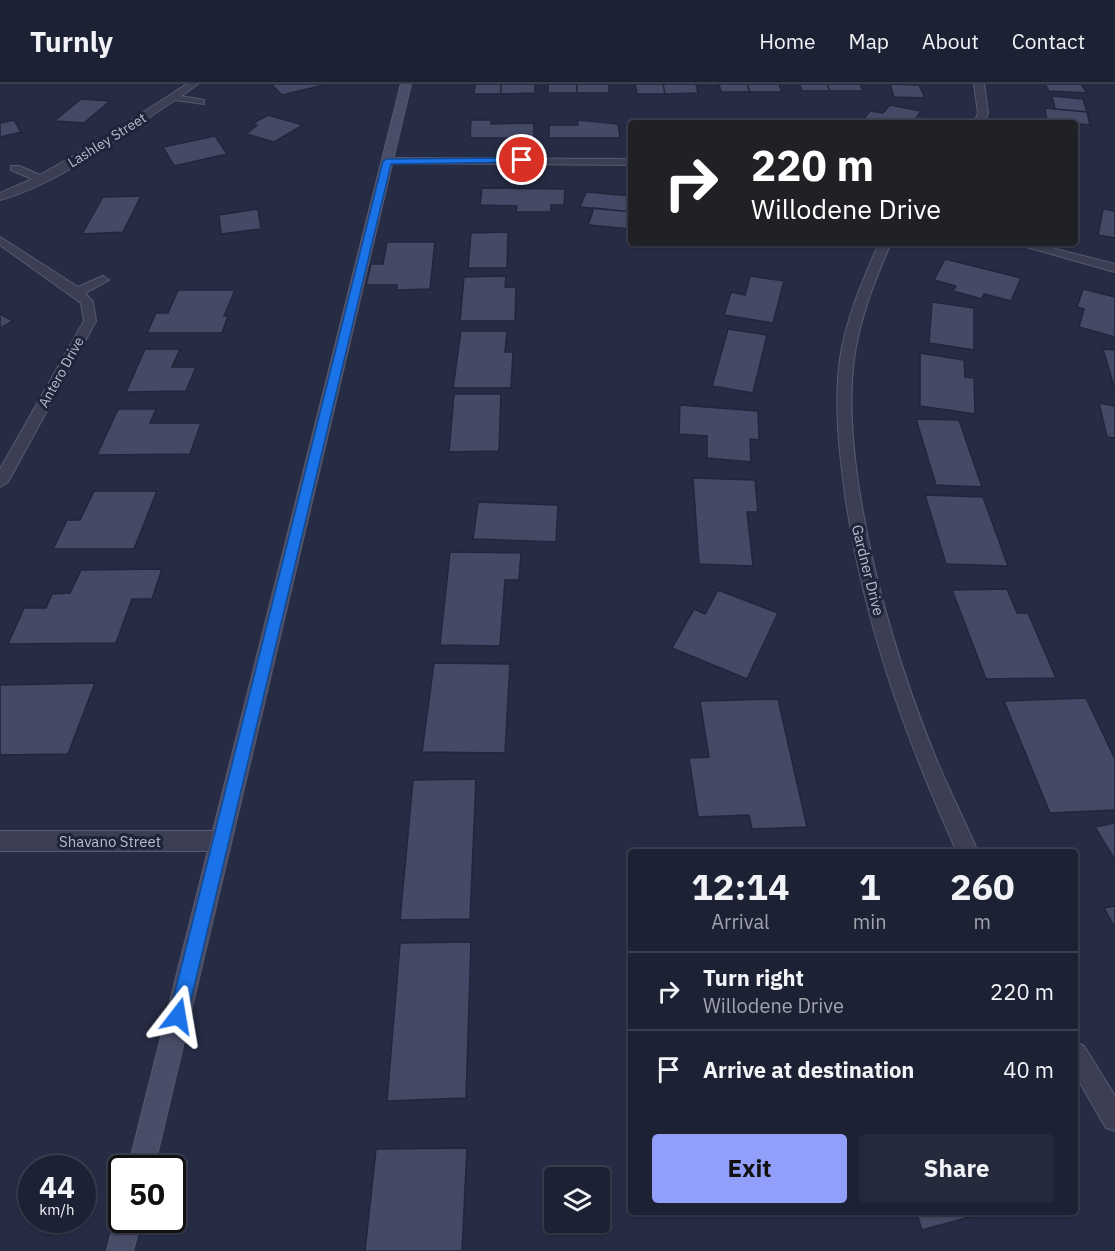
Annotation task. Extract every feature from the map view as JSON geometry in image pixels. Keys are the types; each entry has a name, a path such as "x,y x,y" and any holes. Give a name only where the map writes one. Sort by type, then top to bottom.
{"main road":[{"path":"144,1155 406,84"},
{"path":"120,1251 125,1233"}],"street":[{"name":"Lashley Street","path":"0,197 41,180 105,144 193,84"},
{"path":"979,84 983,94 983,113 980,120"},
{"path":"172,97 201,102"},
{"path":"387,161 628,162"},
{"path":"15,168 41,180"},
{"path":"0,240 77,292 103,280"},
{"name":"Gardner Drive","path":"884,246 859,304 847,360 844,426 858,536 897,681 967,849"},
{"path":"1030,246 1115,268"},
{"name":"Antero Drive","path":"0,482 90,321 87,302 77,292"},
{"path":"0,453 16,452"},
{"name":"Shavano Street","path":"0,841 221,841"},
{"path":"1078,1057 1115,1119"}],"building":[{"path":"271,84 322,84 324,85 282,95"},
{"path":"475,84 501,84 501,94 474,94"},
{"path":"501,84 535,84 535,93 501,94"},
{"path":"548,84 577,84 577,93 548,93"},
{"path":"577,84 609,84 609,93 577,93"},
{"path":"635,84 663,84 665,94 637,94"},
{"path":"663,84 696,84 698,93 665,94"},
{"path":"719,84 747,84 750,92 721,92"},
{"path":"747,84 779,84 782,92 750,92"},
{"path":"799,84 827,84 830,91 802,91"},
{"path":"827,84 860,84 863,91 830,91"},
{"path":"890,84 919,85 925,98 894,97"},
{"path":"1045,84 1081,84 1087,93 1049,91"},
{"path":"1052,96 1083,99 1087,112 1055,109"},
{"path":"81,99 110,101 84,123 54,121"},
{"path":"890,105 921,111 915,120 863,120 870,111 883,113"},
{"path":"1045,108 1087,112 1090,125 1078,124 1078,120 1047,120"},
{"path":"268,115 303,125 274,142 246,134 257,125 252,124"},
{"path":"14,120 21,132 0,137 0,123"},
{"path":"471,120 491,120 491,124 534,123 534,138 470,138"},
{"path":"578,120 618,124 620,138 549,138 549,125 578,125"},
{"path":"215,136 227,154 174,166 163,147"},
{"path":"482,188 565,189 564,205 551,205 551,212 516,212 517,206 480,205"},
{"path":"586,192 628,196 628,212 580,207"},
{"path":"141,196 123,232 82,234 103,197"},
{"path":"594,208 628,212 628,229 588,225"},
{"path":"258,209 261,229 221,234 219,215"},
{"path":"1103,209 1115,211 1115,238 1098,235"},
{"path":"508,232 507,268 468,268 471,233"},
{"path":"387,242 435,242 430,289 397,290 397,285 366,285 371,264 383,264"},
{"path":"945,259 1021,278 1011,301 984,294 982,299 953,291 956,286 934,280"},
{"path":"506,276 505,287 516,287 515,321 460,321 464,277"},
{"path":"750,276 784,281 773,323 724,315 731,292 745,295"},
{"path":"1083,289 1115,297 1115,337 1079,327 1084,309 1077,307"},
{"path":"178,290 235,290 224,316 228,316 222,333 147,333 156,313 168,313"},
{"path":"932,302 974,308 974,350 929,343"},
{"path":"0,314 13,321 0,328"},
{"path":"728,329 767,335 753,393 712,386"},
{"path":"461,331 507,331 505,352 513,352 511,388 453,388"},
{"path":"145,349 180,349 172,367 196,367 186,391 126,392"},
{"path":"1103,349 1115,350 1115,390"},
{"path":"920,353 964,360 965,377 974,378 975,414 920,406"},
{"path":"454,394 501,394 499,451 449,452"},
{"path":"1099,403 1115,406 1115,438 1107,437"},
{"path":"680,405 758,411 759,440 750,439 751,462 707,458 707,436 679,434"},
{"path":"118,409 156,409 150,423 201,423 190,454 97,455"},
{"path":"916,419 959,420 982,487 936,485"},
{"path":"693,478 755,480 758,512 747,512 753,566 699,564"},
{"path":"94,491 157,491 134,549 53,549 67,520 80,520"},
{"path":"925,495 983,497 1008,566 946,564"},
{"path":"478,502 558,505 556,542 473,539"},
{"path":"450,552 521,553 519,580 505,580 500,646 440,645"},
{"path":"162,569 152,599 132,599 116,643 8,644 24,608 46,608 52,594 70,593 81,570"},
{"path":"1007,589 1017,613 1028,613 1056,678 986,679 952,590"},
{"path":"718,590 778,613 747,679 672,648 694,609 705,614"},
{"path":"434,663 510,664 505,753 422,752"},
{"path":"95,683 68,754 0,755 0,685"},
{"path":"1086,698 1115,759 1115,810 1050,813 1004,701"},
{"path":"778,699 807,827 752,829 749,815 698,817 689,758 709,757 700,701"},
{"path":"476,779 470,919 400,920 413,780"},
{"path":"1115,823 1115,860 1095,827"},
{"path":"1115,906 1115,928 1104,908"},
{"path":"471,942 466,1098 387,1101 400,943"},
{"path":"467,1148 462,1251 365,1251 376,1149"},
{"path":"917,1215 977,1215 922,1230"}],"route":[{"path":"178,1016 387,161 522,160"}]}
